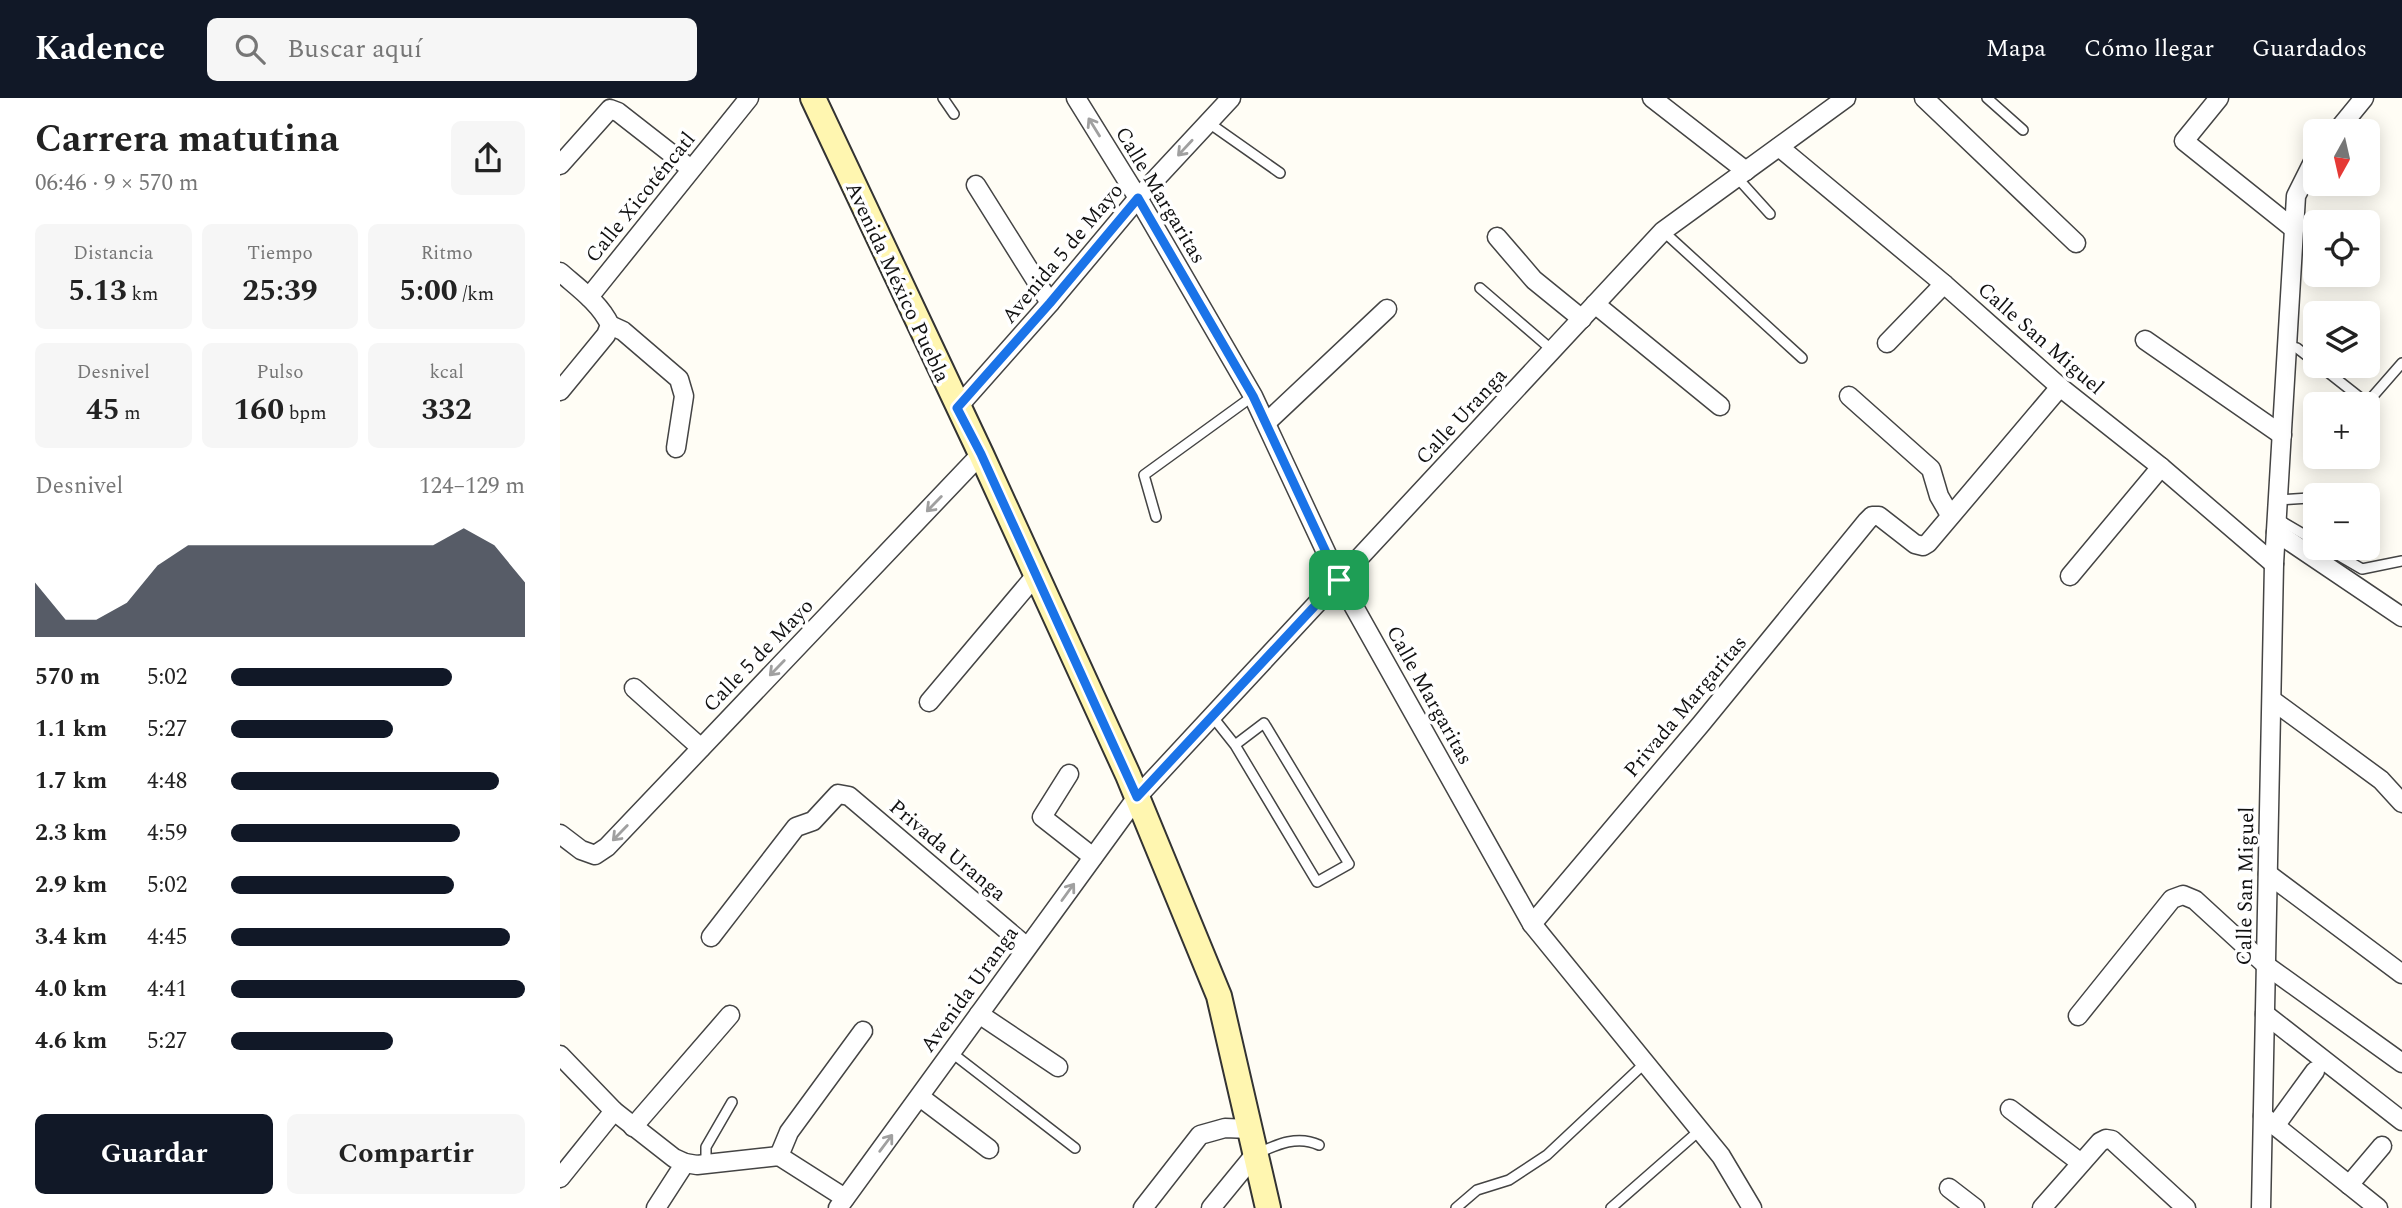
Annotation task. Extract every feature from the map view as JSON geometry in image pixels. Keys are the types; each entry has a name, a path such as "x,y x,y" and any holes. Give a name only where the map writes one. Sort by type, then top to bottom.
{"main road":[{"name":"Avenida México Puebla","path":"813,98 981,454 1137,797 1219,996 1268,1208"}],"street":[{"name":"Calle Xicoténcatl","path":"589,298 749,98"},
{"name":"Calle Margaritas","path":"1076,98 1138,198 1253,396 1339,580 1532,924 1721,1156 1752,1208"},
{"name":"Avenida 5 de Mayo","path":"957,408 1138,198 1231,98"},
{"path":"1652,98 1739,175"},
{"name":"Calle Uranga","path":"1137,797 1663,231 1846,98"},
{"path":"1924,98 2076,243"},
{"path":"2219,98 2184,141 2294,229"},
{"path":"2347,119 2364,98"},
{"path":"560,165 610,109 618,112 691,169"},
{"name":"Calle San Miguel","path":"1779,147 1944,284 2060,387 2161,467 2274,564"},
{"name":"Calle San Miguel","path":"2261,1208 2269,1121 2265,1014 2274,564 2296,196 2303,182"},
{"path":"976,186 1050,303"},
{"path":"1497,237 1534,280 1581,319"},
{"path":"560,272 589,298 610,325 623,331 679,379 684,396 676,448"},
{"path":"1887,343 1944,284"},
{"path":"1595,304 1720,406"},
{"path":"1267,422 1387,309"},
{"path":"560,391 606,335 610,325"},
{"path":"2145,340 2282,435"},
{"path":"1849,396 1931,469 1938,496 1950,515 2060,387"},
{"name":"Calle 5 de Mayo","path":"560,834 581,850 594,855 607,847 981,454"},
{"path":"2070,576 2161,467"},
{"name":"Privada Margaritas","path":"1532,924 1872,516 1879,516 1915,544 1923,546 1950,515"},
{"path":"2277,516 2402,617"},
{"path":"929,702 1036,575"},
{"path":"634,688 701,748"},
{"path":"2272,700 2381,780 2402,803"},
{"path":"1069,774 1042,817 1093,857"},
{"name":"Privada Uranga","path":"711,937 796,827 813,821 838,794 849,796 1027,947"},
{"name":"Avenida Uranga","path":"841,1203 1137,797"},
{"path":"2268,874 2402,974"},
{"path":"2078,1016 2172,899 2183,895 2195,900 2267,966 2402,1063"},
{"path":"979,1014 1058,1068"},
{"path":"2265,1014 2402,1121"},
{"path":"633,1127 730,1015"},
{"path":"779,1156 789,1132 863,1031"},
{"path":"560,1055 614,1111 674,1158 685,1163 706,1164 779,1156 841,1203"},
{"path":"2315,1071 2269,1121 2378,1208"},
{"path":"920,1097 989,1149"},
{"path":"2010,1109 2081,1163"},
{"path":"560,1178 614,1111"},
{"path":"1143,1208 1200,1135 1225,1128 1250,1129"},
{"path":"2042,1208 2100,1142 2106,1139 2112,1140 2186,1208"},
{"path":"2348,1185 2382,1146"},
{"path":"1211,1208 1256,1153"},
{"path":"656,1208 685,1163"},
{"path":"1949,1188 1975,1208"}],"lane":[{"path":"943,98 954,114"},
{"path":"1987,98 2023,130"},
{"path":"1209,122 1280,173"},
{"path":"1739,175 1742,183 1770,214"},
{"path":"1663,231 1802,358"},
{"path":"1480,288 1552,350"},
{"path":"2287,345 2303,353"},
{"path":"2335,378 2367,403 2402,363"},
{"path":"1156,517 1144,475 1253,396"},
{"path":"2303,501 2277,516 2303,533"},
{"path":"2347,560 2362,569 2402,561"},
{"path":"1212,716 1235,745 1317,883 1349,863 1264,723 1235,745"},
{"path":"952,1053 1074,1148"},
{"path":"1456,1208 1477,1189 1509,1180 1547,1155 1645,1063"},
{"path":"706,1164 706,1147 732,1102"},
{"path":"1611,1208 1700,1130"},
{"path":"1256,1153 1287,1141 1308,1140 1319,1145"}],"route":[{"path":"1138,198 1267,422 1339,580 1137,797 981,454 957,408 1138,198"}]}
